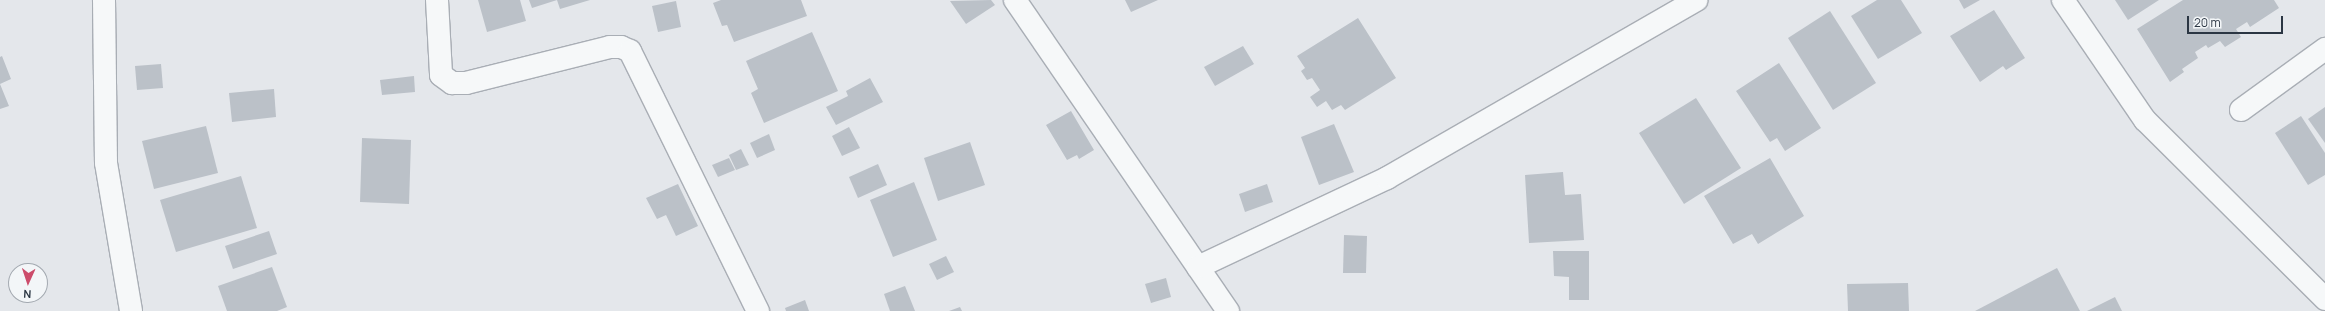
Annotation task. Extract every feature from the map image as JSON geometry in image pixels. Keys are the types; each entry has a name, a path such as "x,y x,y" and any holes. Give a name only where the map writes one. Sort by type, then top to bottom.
{"street":[{"path":"104,0 106,163 131,311"},
{"path":"437,0 441,75 452,83 466,83 610,47 622,47 630,51 758,311"},
{"path":"1015,0 1228,311"},
{"path":"1198,267 1387,178 1697,0"},
{"path":"2063,0 2145,120 2325,299"},
{"path":"2242,110 2325,49"}],"building":[{"path":"478,0 520,0 526,21 487,32"},
{"path":"529,0 557,0 532,8"},
{"path":"557,0 590,0 560,9"},
{"path":"721,0 801,0 807,16 734,42 727,25 722,26 713,3"},
{"path":"991,0 995,5 966,24 950,1"},
{"path":"1125,0 1158,0 1131,12"},
{"path":"1877,0 1901,0 1922,33 1878,59 1851,16"},
{"path":"1959,0 1980,0 1964,9"},
{"path":"2115,0 2159,0 2128,20"},
{"path":"2183,0 2274,0 2279,8 2250,27 2247,22 2236,29 2241,37 2225,47 2220,41 2208,48 2206,45 2195,52 2198,58 2182,69 2184,72 2170,82 2137,29"},
{"path":"676,1 681,27 658,32 652,6"},
{"path":"1994,10 2025,58 2006,70 2003,66 1980,82 1950,36"},
{"path":"1830,11 1876,83 1833,110 1788,38"},
{"path":"1358,18 1396,78 1345,110 1341,105 1332,110 1326,101 1317,107 1310,97 1320,90 1312,78 1307,80 1301,71 1305,68 1297,56"},
{"path":"812,32 838,91 764,123 751,93 758,89 746,61"},
{"path":"1243,46 1254,64 1215,86 1204,67"},
{"path":"2,56 11,79 0,84 0,57"},
{"path":"1779,63 1821,128 1785,151 1777,138 1770,142 1736,91"},
{"path":"161,64 163,88 137,90 135,66"},
{"path":"414,76 415,92 382,95 380,80"},
{"path":"870,78 883,102 836,125 826,107 848,96 846,91"},
{"path":"0,84 9,106 0,109"},
{"path":"274,89 276,117 232,122 229,93"},
{"path":"1696,98 1741,168 1684,204 1639,133"},
{"path":"2325,107 2325,143 2308,119"},
{"path":"1071,111 1094,150 1079,159 1077,155 1067,160 1046,125"},
{"path":"2301,116 2325,153 2325,175 2308,185 2275,133"},
{"path":"1334,124 1354,172 1319,185 1301,137"},
{"path":"206,126 218,173 154,189 142,141"},
{"path":"849,127 860,148 842,156 832,136"},
{"path":"769,134 775,150 757,158 750,143"},
{"path":"362,138 411,140 409,204 360,202"},
{"path":"970,142 985,185 938,201 924,158"},
{"path":"741,149 749,165 736,170 729,155"},
{"path":"729,158 735,170 718,177 712,165"},
{"path":"1770,158 1804,216 1758,244 1752,234 1733,244 1704,196"},
{"path":"878,164 887,185 858,198 849,177"},
{"path":"1563,172 1565,195 1581,194 1584,240 1529,243 1525,175"},
{"path":"241,176 257,228 176,252 160,200"},
{"path":"914,182 937,240 893,257 870,200"},
{"path":"678,184 698,226 676,236 666,215 657,219 646,198"},
{"path":"1267,184 1273,202 1245,212 1239,194"},
{"path":"269,231 277,254 233,269 225,246"},
{"path":"1344,235 1367,236 1366,273 1343,273"},
{"path":"1553,251 1589,251 1589,300 1569,300 1569,277 1554,276"},
{"path":"946,256 954,272 937,280 929,264"},
{"path":"272,267 287,307 277,311 227,311 218,286"},
{"path":"2057,268 2080,311 1975,311"},
{"path":"1166,278 1171,297 1151,303 1145,284"},
{"path":"1908,283 1909,311 1848,311 1847,284"},
{"path":"905,286 915,311 890,311 884,294"},
{"path":"2115,297 2122,311 2087,311"},
{"path":"805,300 809,311 786,311 785,308"},
{"path":"960,307 962,311 949,311"}]}
